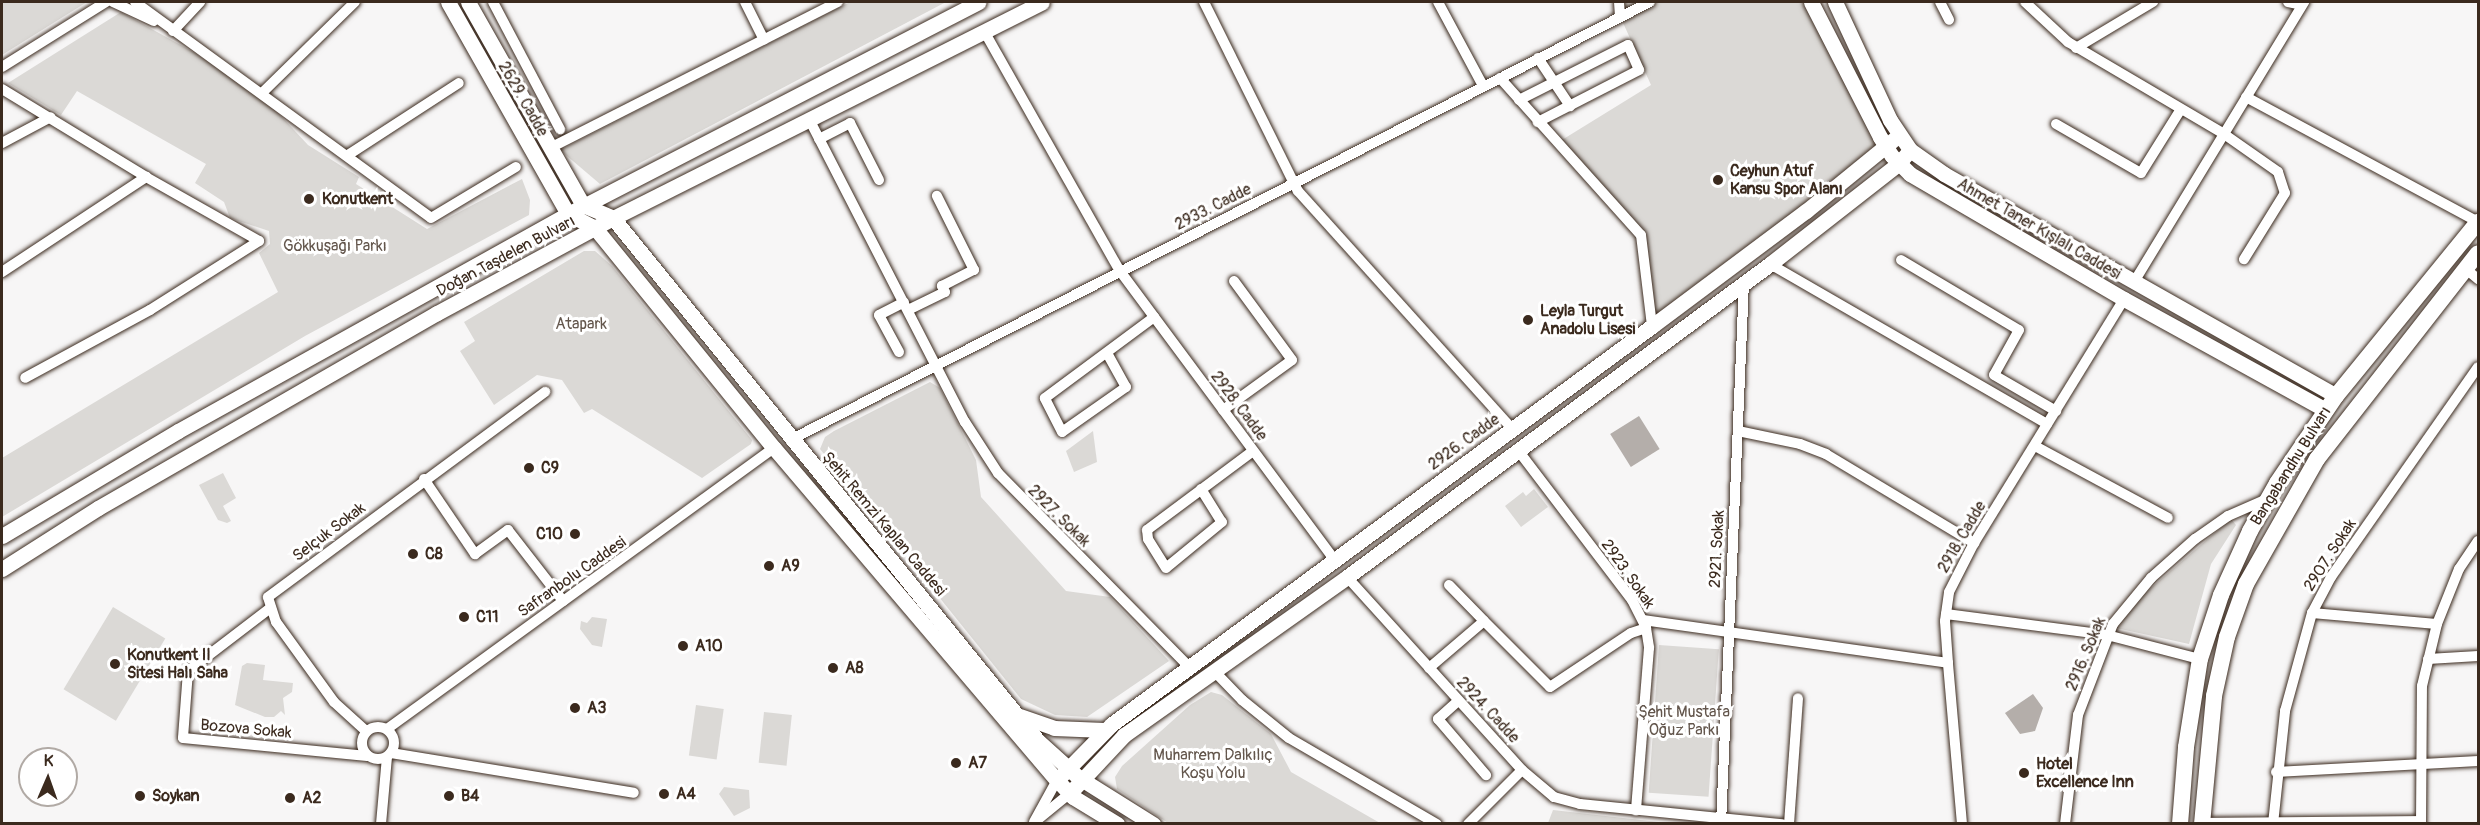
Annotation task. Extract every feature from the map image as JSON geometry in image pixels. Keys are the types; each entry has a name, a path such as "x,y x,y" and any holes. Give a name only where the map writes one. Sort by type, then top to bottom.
{"main road":[{"name":"2629. Cadde","path":"448,2 568,213"},
{"name":"2629. Cadde","path":"468,2 583,206"},
{"name":"Doğan Taşdelen Bulvarı","path":"2,536 188,425 568,213 978,2"},
{"name":"Doğan Taşdelen Bulvarı","path":"2,569 98,508 406,331 613,218 1042,2"},
{"name":"Ahmet Taner Kışlalı Caddesi","path":"1811,2 1886,148 1898,164 1935,190 2124,299 2326,410"},
{"name":"Ahmet Taner Kışlalı Caddesi","path":"1835,2 1898,136 1910,150 1944,174 2336,396"},
{"name":"2926. Cadde","path":"1061,774 1104,730 1652,326 1886,148 1898,136"},
{"path":"1069,794 1116,742 1347,578 1517,449 1770,264 1898,164 1910,150"},
{"path":"583,206 613,218"},
{"path":"568,213 595,228"},
{"name":"Şehit Remzi Kaplan Caddesi","path":"613,218 790,440 1016,714 1061,774 1069,794 1117,824"},
{"name":"Bangabandhu Bulvarı","path":"2181,824 2188,725 2200,659 2221,595 2267,498 2336,396 2478,222"},
{"name":"Şehit Remzi Kaplan Caddesi","path":"595,228 774,448 1061,774 1083,780 1154,824"},
{"name":"Bangabandhu Bulvarı","path":"2202,823 2214,696 2239,602 2302,481 2352,415 2472,274 2478,253"},
{"path":"2124,299 2133,282"},
{"path":"2336,396 2352,415"},
{"path":"2326,410 2352,415"},
{"path":"774,448 790,440"},
{"path":"1334,559 1347,578"},
{"path":"1016,714 1054,728 1104,730"}],"street":[{"path":"2,67 106,2"},
{"path":"113,2 173,31"},
{"path":"135,2 348,155 431,218 516,167"},
{"path":"173,31 200,2"},
{"path":"262,93 355,2"},
{"path":"493,2 560,129"},
{"path":"744,2 764,40"},
{"path":"550,148 838,2"},
{"path":"1204,2 1293,183 1512,429"},
{"path":"1438,2 1483,86"},
{"path":"1619,2 1620,16"},
{"name":"2933. Cadde","path":"790,440 1650,2"},
{"path":"1940,2 1949,20"},
{"path":"2025,2 2041,20 2076,48 2224,134 2278,172 2285,190 2244,259"},
{"path":"2076,48 2153,2"},
{"path":"2133,282 2303,3 2288,2"},
{"path":"487,37 506,27"},
{"name":"2928. Cadde","path":"984,31 1120,271 1334,559"},
{"path":"1519,100 1628,45 1639,70 1538,122"},
{"path":"1538,58 1570,106"},
{"path":"1500,78 1641,235 1652,326"},
{"path":"348,155 459,82"},
{"path":"2,88 146,177 259,241 150,310 26,378"},
{"path":"2246,97 2478,222"},
{"path":"2056,124 2141,173 2181,109"},
{"path":"2,143 51,117"},
{"name":"2927. Sokak","path":"809,119 972,435 998,473 1188,666"},
{"path":"819,139 850,123 879,180"},
{"path":"2,272 146,177"},
{"path":"899,352 879,315 945,292 942,286 974,270 937,196"},
{"path":"1901,260 2019,330 1994,375 2056,411"},
{"path":"1770,264 2048,424"},
{"path":"1223,410 1293,360 1234,281"},
{"name":"2921. Sokak","path":"1722,821 1744,282"},
{"name":"2918. Cadde","path":"1962,824 1946,614 1954,578 2124,299"},
{"path":"1107,353 1126,387 1062,432 1045,398 1154,318"},
{"name":"2907. Sokak","path":"2273,823 2276,772 2291,681 2312,613 2331,577 2478,368"},
{"name":"Selçuk Sokak","path":"269,609 268,597 424,479 545,392"},
{"path":"1738,431 1800,444 1826,454 1974,543"},
{"path":"2034,446 2168,518"},
{"name":"Safranbolu Caddesi","path":"387,729 774,448"},
{"name":"2923. Sokak","path":"1517,449 1632,600 1644,624 1648,648 1636,810"},
{"path":"1201,489 1222,522 1166,568 1148,539 1147,530 1201,489 1253,451"},
{"path":"424,479 475,554 508,530 562,601"},
{"name":"2916. Sokak","path":"2065,824 2078,715 2107,635 2140,591 2178,553 2228,516 2267,498"},
{"path":"2202,823 2421,822 2419,714 2428,659 2438,624 2478,541"},
{"name":"2924. Cadde","path":"1347,578 1458,701 1542,789 1567,802 1722,821 1782,824"},
{"path":"1449,585 1550,687 1644,624 1948,663"},
{"path":"269,609 338,708 366,731"},
{"name":"Bozova Sokak","path":"269,609 188,671 183,738 367,756"},
{"path":"2312,613 2438,624"},
{"path":"1946,614 2107,635 2200,659"},
{"path":"1429,668 1484,621"},
{"path":"2428,659 2478,656"},
{"path":"1215,672 1242,700 1289,738 1437,824"},
{"path":"1789,824 1798,698"},
{"path":"1458,701 1438,719 1486,775"},
{"path":"366,731 376,727 387,729 394,743 389,755 381,824"},
{"path":"366,731 362,746 367,756 377,759 389,755 634,793"},
{"path":"2276,772 2420,766 2478,761"},
{"path":"1468,824 1522,770"},
{"path":"1033,823 1061,774"},
{"path":"1033,823 1069,794"}],"green space":[{"path":"2,2 87,2 2,55"},
{"path":"850,2 946,2 600,184 560,150"},
{"name":"Ceyhun Atuf Kansu Spor Alanı","path":"1619,2 1811,2 1886,148 1652,326 1643,244 1557,143 1651,85 1620,16"},
{"name":"Gökkuşağı Parkı","path":"121,12 195,53 267,101 308,145 359,177 356,184 427,229 522,179 530,200 529,215 305,336 2,517 2,458 278,292 259,253 270,244 269,231 230,218 224,202 195,183 206,164 77,91 61,115 8,83"},
{"name":"Atapark","path":"584,251 595,251 612,266 752,440 751,444 702,478 592,409 584,413 562,380 537,375 494,405 460,351 475,341 464,322"},
{"path":"930,382 940,388 976,460 981,497 1066,591 1110,597 1169,661 1087,717 1055,715 1021,699 820,449 825,437 834,431"},
{"path":"1093,431 1097,462 1074,472 1066,451"},
{"path":"223,473 236,498 223,506 231,521 227,523 218,520 199,485"},
{"path":"1534,489 1548,507 1521,527 1505,506 1523,492 1526,496"},
{"path":"2231,519 2236,525 2211,564 2189,644 2116,628 2137,600"},
{"name":"Konutkent II Sitesi Halı Saha","path":"113,607 165,638 116,721 64,689"},
{"path":"592,617 607,619 602,647 592,645 580,629 581,621 587,623"},
{"name":"Şehit Mustafa Oğuz Parkı","path":"1659,645 1719,649 1709,797 1649,793"},
{"path":"247,663 265,665 263,680 293,683 292,692 283,698 285,715 281,711 274,717 265,717 235,705 242,666"},
{"name":"Muharrem Dalkılıç Koşu Yolu","path":"1211,692 1222,695 1271,734 1291,772 1380,823 1168,823 1117,789 1115,777 1122,766 1190,705"},
{"path":"696,705 724,709 717,759 689,756"},
{"path":"764,712 792,715 787,766 759,763"},
{"path":"724,787 749,790 750,808 734,816 719,794"},
{"path":"1553,810 1667,823 1548,823"}],"shaded area":[{"path":"1639,416 1660,449 1631,467 1610,434"},
{"path":"2033,694 2043,708 2035,731 2020,734 2005,713"}],"place":[{"name":"Ceyhun Atuf Kansu Spor Alanı","path":"1718,180"},
{"name":"Konutkent","path":"309,199"},
{"name":"Leyla Turgut Anadolu Lisesi","path":"1528,320"},
{"name":"C9","path":"529,468"},
{"name":"C10","path":"575,534"},
{"name":"C8","path":"413,554"},
{"name":"A9","path":"769,566"},
{"name":"C11","path":"464,617"},
{"name":"A10","path":"683,646"},
{"name":"Konutkent II Sitesi Halı Saha","path":"115,664"},
{"name":"A8","path":"833,668"},
{"name":"A3","path":"575,708"},
{"name":"A7","path":"956,763"},
{"name":"Hotel Excellence Inn","path":"2024,773"},
{"name":"A4","path":"664,794"},
{"name":"Soykan","path":"140,796"},
{"name":"B4","path":"449,796"},
{"name":"A2","path":"290,798"}]}
